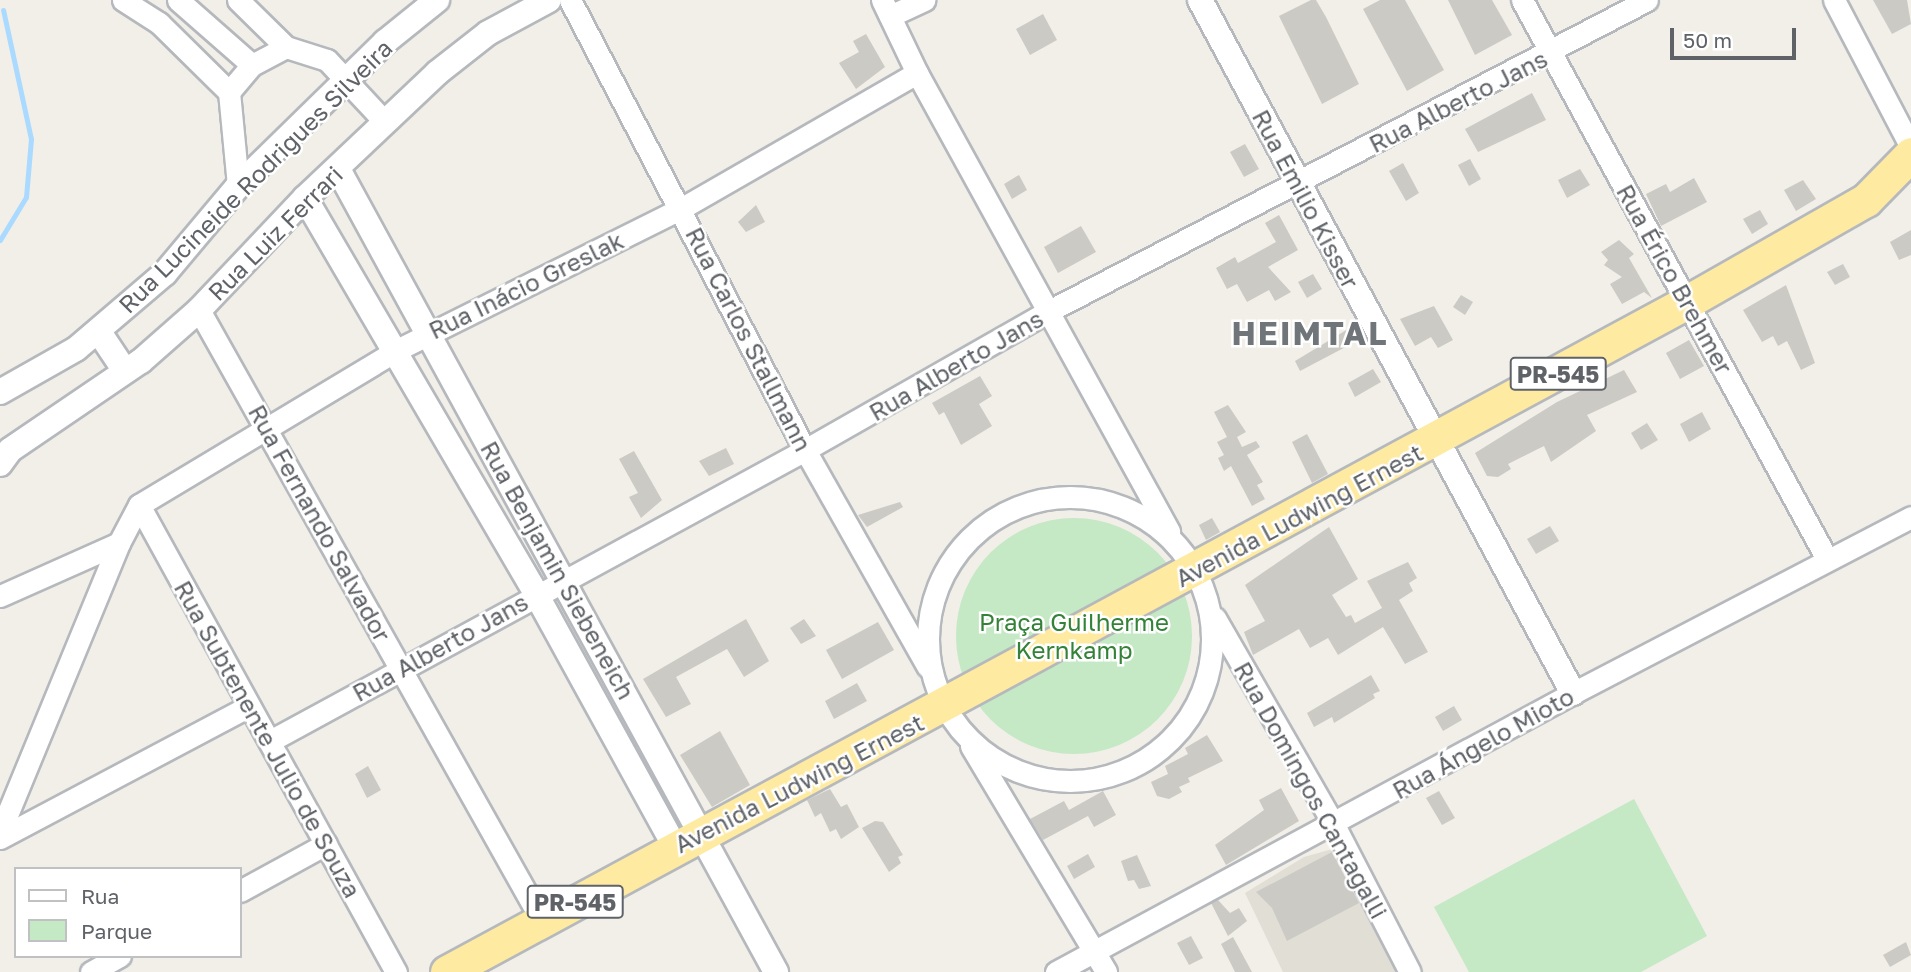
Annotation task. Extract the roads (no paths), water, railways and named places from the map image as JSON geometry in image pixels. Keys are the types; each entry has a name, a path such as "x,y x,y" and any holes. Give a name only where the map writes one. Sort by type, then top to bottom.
{"highway":[{"name":"Avenida Ludwing Ernest","path":"447,972 689,840 953,718 1186,563 1439,440 1866,200 1911,154"}],"street":[{"path":"123,0 159,23 229,92 238,186"},
{"path":"159,23 179,0 252,65"},
{"path":"238,0 286,47 327,60 385,122"},
{"name":"Rua Lucineide Rodrigues Silveira","path":"0,392 99,332 165,273 238,186 345,81 437,0"},
{"name":"Rua Luiz Ferrari","path":"0,464 10,450 125,372 199,310 305,198 437,73 488,33 549,0"},
{"name":"Rua Carlos Stallmann","path":"570,0 682,208 805,450 933,676"},
{"path":"925,0 886,8 917,73 1186,563"},
{"name":"Rua Emilio Kisser","path":"1200,0 1297,185 1439,440 1573,693"},
{"name":"Rua Érico Brehmer","path":"1521,0 1827,559"},
{"name":"Rua Alberto Jans","path":"270,741 805,450 1047,312 1551,53 1647,0"},
{"path":"1834,0 1911,147"},
{"path":"229,92 252,65 286,47"},
{"name":"Rua Inácio Greslak","path":"139,505 395,351 682,208 917,73"},
{"name":"Rua Benjamin Siebeneich","path":"338,169 563,580 689,840"},
{"name":"Rua Benjamin Siebeneich","path":"305,198 536,594 689,840 776,972"},
{"name":"Rua Fernando Salvador","path":"199,310 542,921"},
{"path":"99,332 125,372"},
{"path":"1106,972 953,718 933,676 929,622 949,565 975,534 1017,506 1078,496 1109,502 1142,516 1186,563"},
{"path":"0,832 119,543 139,505"},
{"name":"Rua Subtenente Julio de Souza","path":"139,505 396,972"},
{"name":"Rua Ángelo Mioto","path":"1056,972 1334,825 1573,693 1911,517"},
{"path":"0,596 119,543"},
{"name":"Rua Domingos Cantagalli","path":"1186,563 1210,610 1334,825 1410,972"},
{"path":"953,718 1006,766 1048,780 1078,780 1129,769 1167,744 1198,704 1213,652 1210,610"},
{"path":"0,838 249,706"},
{"path":"242,890 327,844"},
{"path":"91,972 116,958"}],"waterway":[{"path":"0,240 26,197 31,139 3,10"}],"district":[{"name":"HEIMTAL","path":"1310,333"}],"park label":[{"name":"Praça Guilherme Kernkamp","path":"1074,636"}]}
